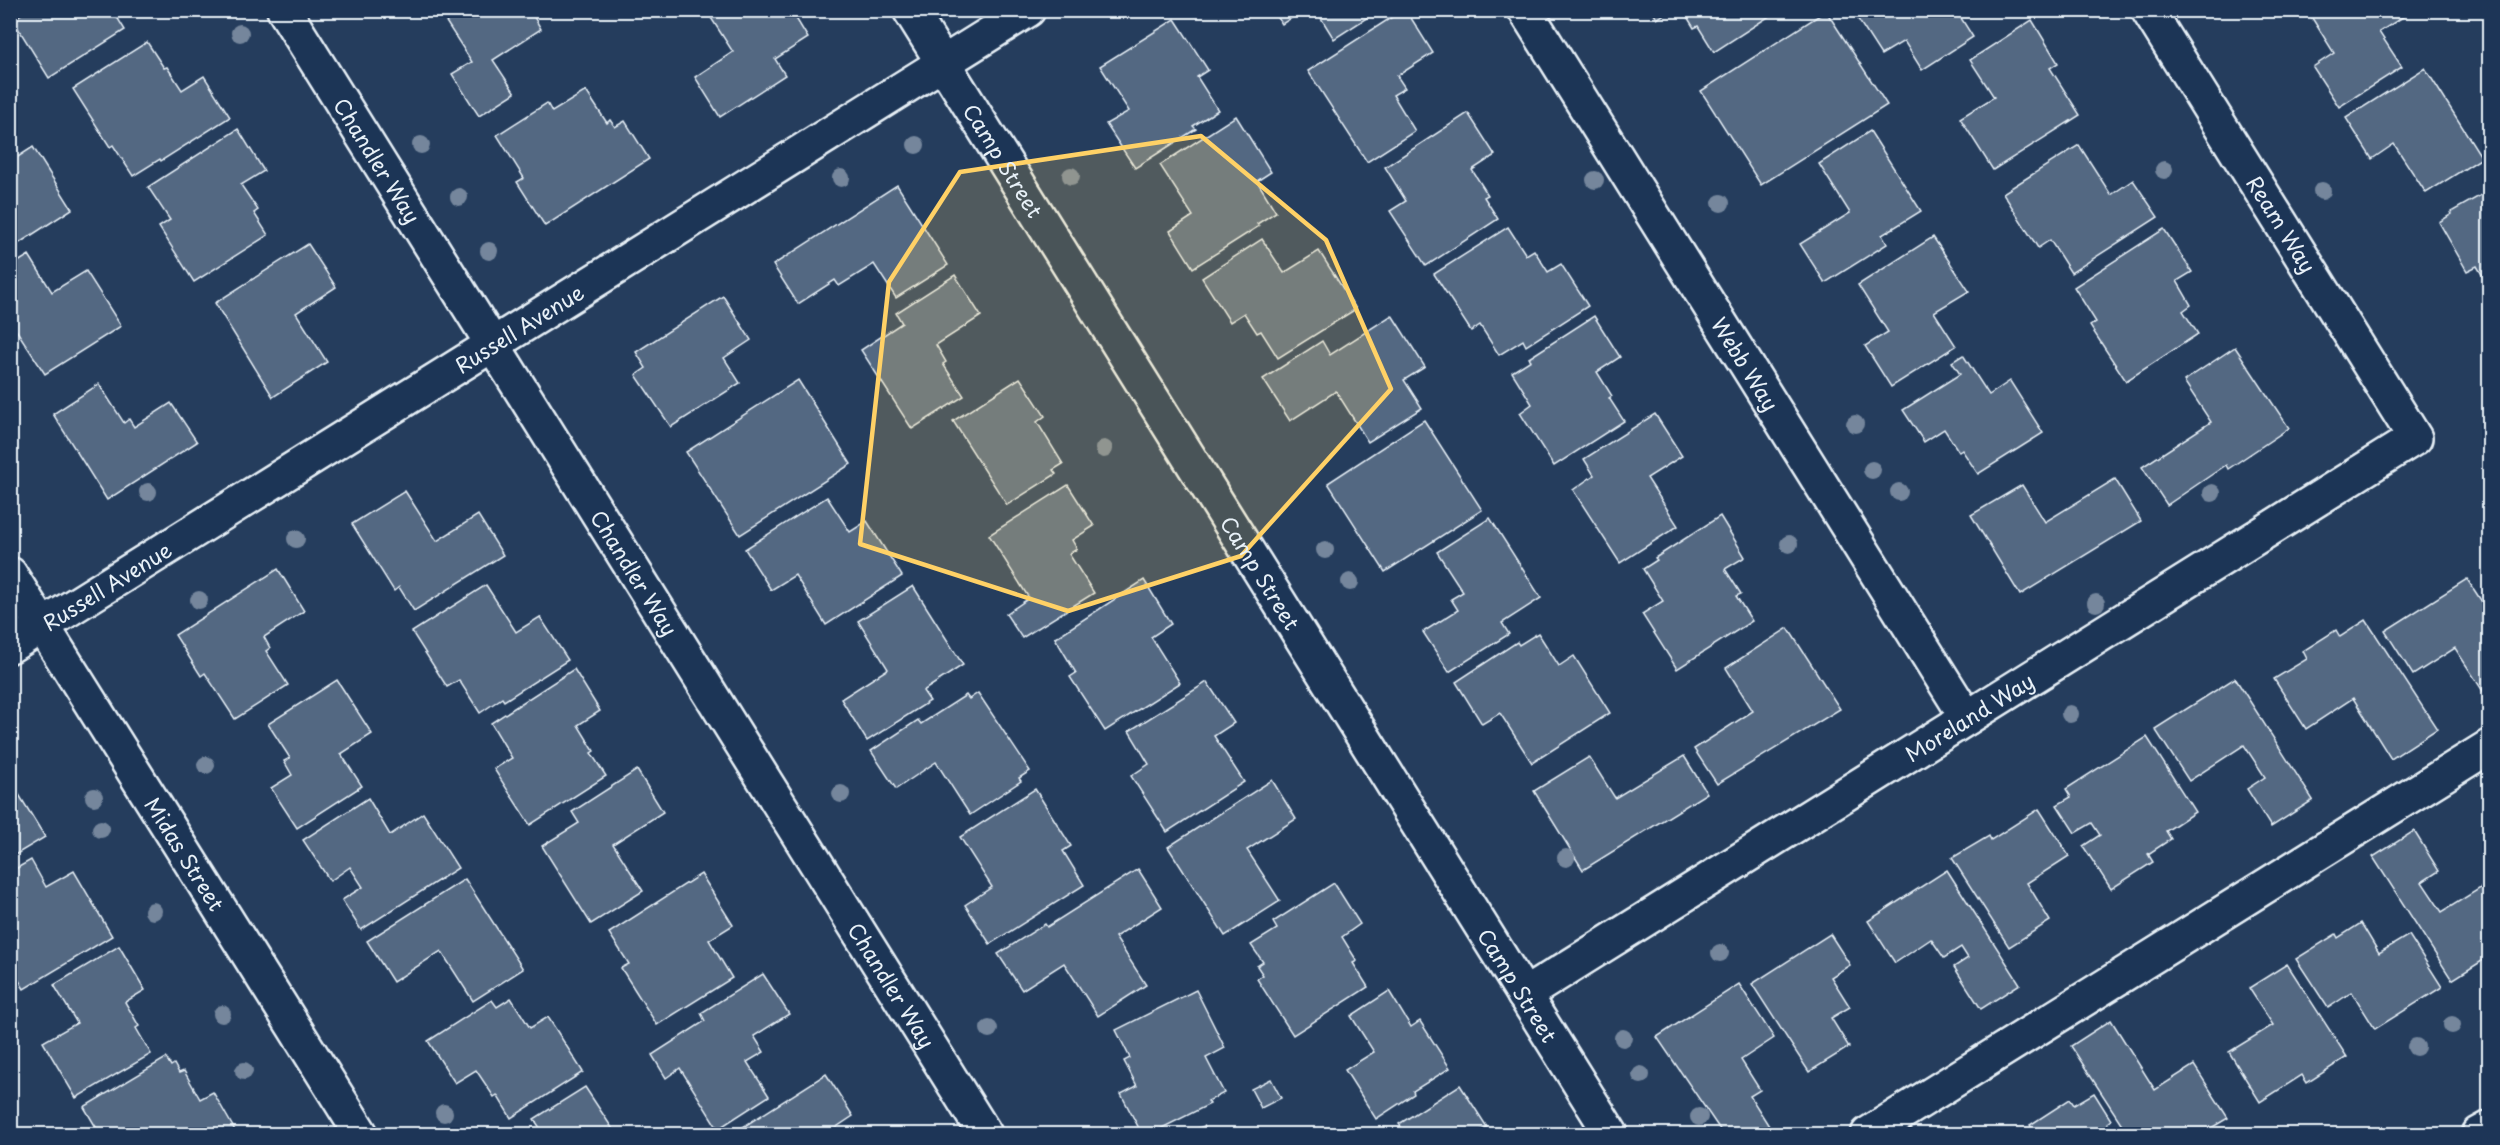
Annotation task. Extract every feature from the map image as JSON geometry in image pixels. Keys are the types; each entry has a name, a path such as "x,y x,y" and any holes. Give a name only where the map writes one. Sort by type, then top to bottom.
{"street":[{"name":"Chandler Way","path":"284,10 986,1134"},
{"name":"Camp Street","path":"910,10 1611,1134"},
{"name":"Russell Avenue","path":"10,646 1028,10"},
{"name":"Webb Way","path":"1525,10 1967,718"},
{"name":"Ream Way","path":"2148,10 2415,438"},
{"name":"Moreland Way","path":"1524,995 2415,438"},
{"name":"Midas Street","path":"10,574 361,1134"},
{"path":"1868,1134 2490,746"},
{"path":"2479,1134 2490,1128"}],"highlighted area":[{"path":"1201,136 1326,240 1391,389 1241,556 1068,611 860,544 889,282 960,172"}],"building":[{"path":"27,10 120,10 115,14 125,30 49,78 13,20"},
{"path":"453,10 530,10 541,29 493,60 515,93 479,116 452,74 472,62 443,17"},
{"path":"706,10 791,10 808,38 775,59 785,75 720,117 695,77 733,52"},
{"path":"1273,10 1304,10 1282,24"},
{"path":"1316,10 1379,10 1334,39"},
{"path":"1406,10 1433,53 1397,76 1405,88 1393,95 1415,131 1367,162 1308,71"},
{"path":"1652,10 1671,10 1657,19"},
{"path":"1683,10 1779,10 1714,52 1698,26 1694,28"},
{"path":"1852,10 1956,10 1973,37 1922,70 1904,41 1881,55"},
{"path":"2307,10 2410,10 2411,12 2379,32 2402,67 2339,107 2313,67 2334,53"},
{"path":"1826,11 1887,105 1761,185 1701,91"},
{"path":"1175,19 1208,70 1197,77 1218,110 1193,126 1196,129 1135,168 1106,124 1129,111 1100,66"},
{"path":"2032,20 2058,63 2050,68 2080,115 1993,170 1960,118 1994,97 1970,60"},
{"path":"147,42 182,90 204,76 230,117 133,176 113,145 110,147 73,89"},
{"path":"2425,68 2482,158 2426,193 2394,144 2372,159 2346,118"},
{"path":"586,91 607,123 610,120 615,127 625,121 649,159 545,226 517,182 524,178 497,135 547,103 552,112"},
{"path":"1468,113 1495,155 1472,170 1488,195 1484,197 1498,219 1426,266 1390,211 1406,201 1385,167"},
{"path":"1236,116 1271,172 1257,181 1276,212 1257,224 1259,226 1193,268 1170,231 1193,216 1160,165"},
{"path":"238,129 264,171 241,185 258,210 254,213 268,235 194,282 159,227 170,220 148,187"},
{"path":"1870,131 1921,211 1882,235 1887,244 1825,283 1800,244 1850,213 1819,164"},
{"path":"2079,145 2111,195 2133,180 2158,217 2071,273 2050,240 2038,248 2003,193"},
{"path":"33,147 72,209 10,249 10,162"},
{"path":"897,185 948,265 896,298 874,264 839,286 835,280 798,304 773,265"},
{"path":"2490,190 2490,288 2477,266 2467,271 2439,222 2452,214 2451,212"},
{"path":"1508,227 1526,255 1534,250 1548,272 1561,264 1588,306 1526,346 1523,340 1499,355 1480,325 1471,331 1434,274"},
{"path":"2164,229 2192,272 2177,281 2191,305 2183,311 2198,334 2126,381 2090,326 2096,322 2074,287"},
{"path":"1933,237 1969,291 1934,312 1956,346 1891,387 1865,346 1888,332 1858,285"},
{"path":"1262,239 1284,273 1319,251 1356,309 1278,358 1261,331 1257,333 1244,313 1230,322 1202,278"},
{"path":"308,244 336,287 296,313 327,362 273,397 215,303"},
{"path":"29,255 52,292 86,271 121,326 45,374 13,325 10,327 10,267"},
{"path":"955,275 981,316 936,345 946,362 943,364 964,396 912,429 861,350 902,323 896,313"},
{"path":"723,296 751,340 724,358 740,383 671,427 636,375 646,368 636,352"},
{"path":"1392,315 1425,367 1404,380 1422,408 1368,442 1336,391 1290,421 1263,379 1322,341 1330,355"},
{"path":"1594,316 1620,357 1597,372 1612,396 1609,398 1624,421 1554,466 1520,413 1532,404 1512,372 1531,360 1529,358"},
{"path":"2235,347 2289,428 2228,469 2226,465 2167,505 2142,467 2211,422 2184,381"},
{"path":"1963,355 1989,395 2010,381 2043,433 1978,474 1962,450 1959,452 1944,429 1924,442 1903,410 1960,374 1952,362"},
{"path":"1020,378 1045,416 1037,422 1063,464 1053,470 1056,474 1007,505 953,421"},
{"path":"798,380 851,464 740,535 686,452"},
{"path":"99,384 124,423 129,419 134,427 171,403 197,442 107,500 53,414"},
{"path":"1655,414 1682,456 1647,478 1678,526 1620,563 1573,490 1594,475 1584,459"},
{"path":"1424,420 1482,510 1385,572 1328,483"},
{"path":"2115,479 2141,521 2020,595 1971,515 2022,485 2045,522"},
{"path":"1068,485 1094,526 1072,540 1077,549 1069,554 1094,593 1022,638 1006,614 1029,598 989,535"},
{"path":"405,491 437,541 478,515 503,555 414,611 399,587 394,591 352,524"},
{"path":"827,497 850,532 867,521 902,576 826,625 795,575 771,590 745,549"},
{"path":"1720,516 1745,557 1725,569 1741,594 1736,596 1752,621 1677,669 1642,614 1663,601 1643,569 1657,560 1655,558"},
{"path":"1490,518 1541,598 1502,623 1509,634 1449,672 1423,632 1458,610 1451,599 1463,592 1437,552"},
{"path":"278,569 304,611 264,637 270,648 266,651 288,685 235,719 205,673 201,676 175,635"},
{"path":"2467,579 2490,614 2490,702 2455,648 2413,675 2385,631"},
{"path":"1144,580 1171,624 1151,637 1180,683 1105,731 1070,677 1076,673 1055,638"},
{"path":"486,585 516,632 540,617 568,660 504,701 502,698 480,713 459,680 447,687 412,632"},
{"path":"913,586 963,665 923,691 930,701 867,741 841,699 888,669 858,621"},
{"path":"2366,620 2437,729 2391,759 2353,698 2306,729 2274,679 2307,659 2303,651 2336,630 2340,637"},
{"path":"1788,628 1840,709 1717,784 1694,749 1753,711 1726,668"},
{"path":"1538,633 1559,666 1574,656 1610,713 1532,763 1500,713 1482,724 1456,682 1517,642 1519,645"},
{"path":"574,669 600,711 578,725 594,751 591,753 606,776 530,825 494,769 512,758 491,723"},
{"path":"2235,678 2313,800 2271,827 2247,789 2265,777 2244,745 2189,781 2155,729"},
{"path":"337,680 372,734 341,754 362,786 297,828 271,788 292,775 284,761 290,758 268,724"},
{"path":"1207,682 1234,723 1214,736 1244,782 1167,832 1131,776 1149,764 1129,731"},
{"path":"978,693 1030,771 1019,778 1021,781 970,815 936,762 896,789 871,751 918,720 921,724 966,695 969,699"},
{"path":"2147,737 2195,812 2166,831 2171,839 2148,854 2153,862 2111,889 2083,846 2100,835 2092,823 2075,833 2057,805 2071,797 2066,789"},
{"path":"1684,756 1707,793 1583,870 1534,791 1589,757 1615,798"},
{"path":"637,770 663,812 613,844 643,891 591,924 542,846 579,823 572,812"},
{"path":"10,780 45,837 10,858"},
{"path":"1272,780 1296,819 1247,850 1280,901 1225,936 1168,847"},
{"path":"1035,789 1071,846 1063,851 1084,885 990,944 965,905 992,887 960,837"},
{"path":"368,798 390,835 423,813 458,868 361,930 342,900 363,887 350,867 330,881 303,840"},
{"path":"2039,809 2069,856 2027,883 2050,921 2009,947 1952,858 1989,836 1991,840"},
{"path":"2414,831 2439,871 2422,882 2442,912 2490,882 2490,956 2452,980 2373,857"},
{"path":"31,860 46,887 74,871 112,936 24,989 10,966 10,872"},
{"path":"1138,869 1162,907 1115,937 1146,985 1098,1016 1064,963 1022,990 998,954 1045,924 1047,927"},
{"path":"1947,870 2020,984 1981,1009 1954,967 1968,958 1961,947 1944,958 1931,939 1895,963 1868,921"},
{"path":"701,874 733,925 709,940 732,978 657,1025 621,968 629,964 609,933"},
{"path":"465,879 523,969 473,1001 441,951 393,982 367,941"},
{"path":"1334,883 1360,924 1342,937 1357,961 1353,963 1368,987 1293,1035 1257,979 1263,975 1257,966 1263,962 1251,945 1277,929 1273,922"},
{"path":"2361,923 2379,953 2409,935 2442,987 2375,1029 2352,992 2328,1008 2296,959 2336,934 2338,938"},
{"path":"1830,934 1850,965 1831,977 1850,1007 1831,1018 1849,1047 1809,1072 1752,984"},
{"path":"119,946 145,990 125,1002 151,1054 76,1098 43,1042 77,1023 54,985"},
{"path":"2287,964 2347,1057 2307,1083 2302,1075 2260,1102 2229,1052 2273,1025 2249,988"},
{"path":"763,974 789,1014 754,1036 764,1052 747,1062 769,1096 718,1129 680,1068 666,1078 652,1055 705,1021 701,1013"},
{"path":"1739,984 1774,1038 1741,1060 1760,1090 1750,1096 1774,1134 1723,1134 1657,1037"},
{"path":"1196,990 1225,1048 1206,1058 1224,1093 1208,1101 1210,1104 1150,1134 1142,1134 1121,1094 1137,1086 1124,1061 1130,1058 1116,1030"},
{"path":"1389,991 1411,1027 1420,1021 1450,1068 1413,1091 1414,1094 1376,1119 1345,1070 1374,1052 1351,1016"},
{"path":"511,998 530,1028 548,1017 583,1072 511,1118 497,1095 494,1097 476,1070 455,1083 428,1041 492,1000 497,1007"},
{"path":"2111,1020 2155,1090 2194,1065 2228,1118 2201,1134 2128,1134 2071,1046"},
{"path":"166,1058 171,1066 174,1064 179,1073 184,1071 200,1099 213,1092 237,1134 100,1134 84,1107"},
{"path":"826,1074 853,1116 826,1134 732,1134"},
{"path":"1271,1079 1281,1098 1261,1108 1251,1089"},
{"path":"1460,1085 1487,1127 1475,1134 1406,1134 1399,1124"},
{"path":"585,1087 616,1134 544,1134 534,1119"},
{"path":"2094,1093 2111,1120 2107,1123 2114,1134 2036,1134 2030,1125 2070,1099 2074,1105"},
{"path":"1204,1126 1207,1134 1183,1134"}]}
